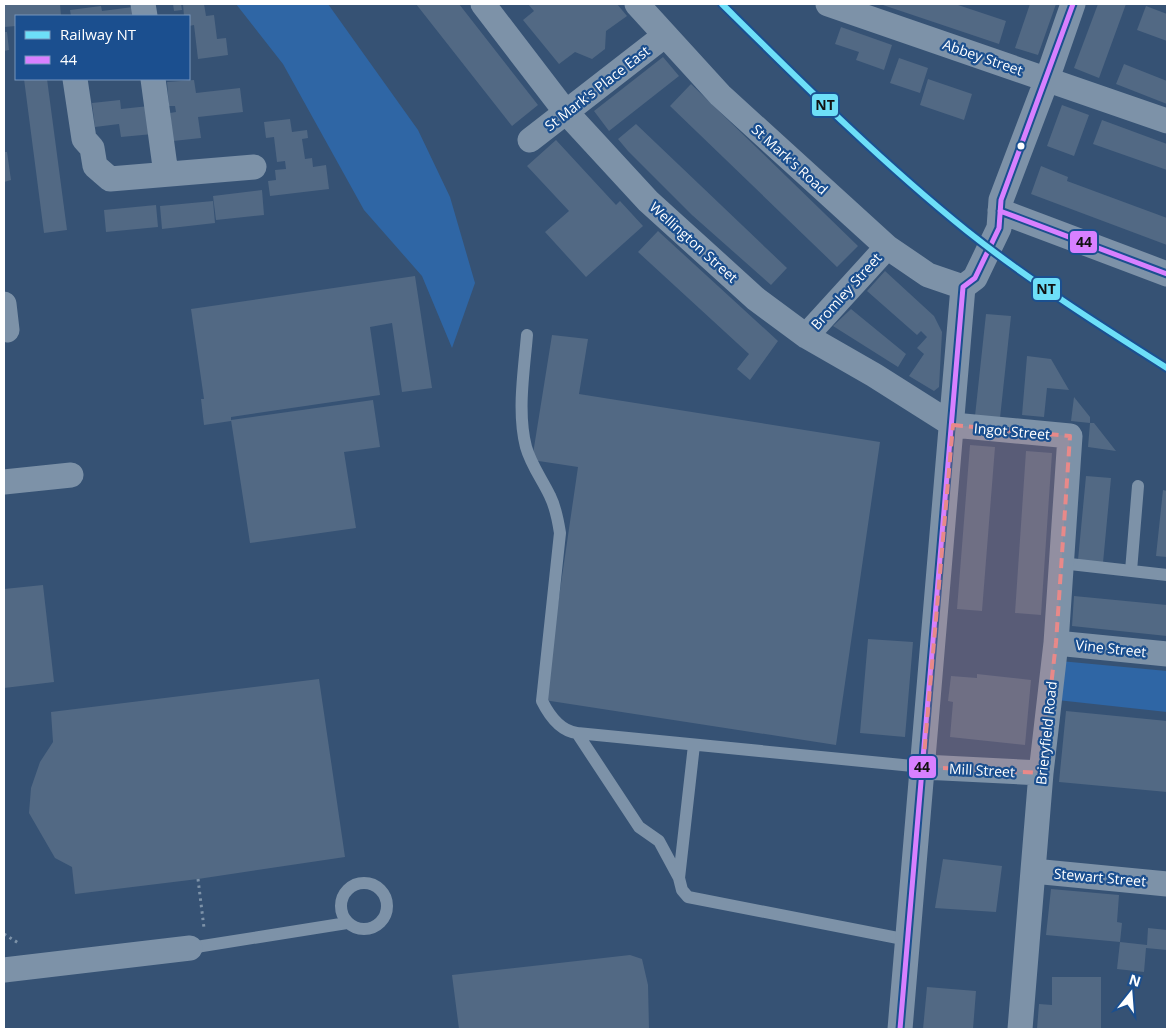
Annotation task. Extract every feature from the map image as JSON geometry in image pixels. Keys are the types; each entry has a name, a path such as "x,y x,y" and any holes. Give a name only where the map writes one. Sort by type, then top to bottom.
{"street":[{"name":"Wellington Street","path":"483,4 566,111 648,201 756,299 806,336 874,374 953,425"},
{"name":"St Mark's Road","path":"637,4 664,36 720,95 886,247 928,275 969,283"},
{"name":"Abbey Street","path":"828,4 1167,121"},
{"path":"900,1029 953,425 969,283 1000,219 1001,200 1047,79 1072,4"},
{"name":"St Mark's Place East","path":"530,140 664,36"},
{"path":"75,80 84,138 92,148 95,166 110,179 254,167"},
{"path":"153,80 166,174"},
{"path":"1000,219 1167,274"},
{"name":"Bromley Street","path":"806,336 886,247"},
{"path":"4,304 8,330"},
{"name":"Ingot Street","path":"953,425 1070,436"},
{"name":"Brieryfield Road","path":"1020,1029 1041,773 1056,643 1070,436"},
{"path":"4,482 71,476"},
{"name":"Vine Street","path":"1056,643 1167,654"},
{"name":"Mill Street","path":"923,767 1041,773"},
{"name":"Stewart Street","path":"1032,871 1167,884"},
{"path":"4,970 199,947"}],"lane":[{"path":"527,335 522,412 523,433 531,462 550,497 557,516 560,533 542,701 563,730 577,733 923,767"},
{"path":"1131,571 1138,486"},
{"path":"1061,563 1167,575"},
{"path":"577,733 639,827 659,841 679,878 682,890 688,897 908,940"},
{"path":"679,878 694,745"},
{"path":"199,947 347,923"}],"path":[{"path":"198,879 199,947"}],"highlighted area":[{"path":"953,425 1070,436 1056,643 1041,773 923,767"}],"shaded area":[{"path":"236,4 328,4 418,130 450,197 475,283 452,348 422,276 364,210 283,64"},
{"path":"1060,661 1167,671 1167,712 1057,700"}],"building":[{"path":"4,4 60,4 61,15 15,15 15,26 4,27"},
{"path":"173,4 181,4 182,10 174,11"},
{"path":"183,4 204,4 206,16 214,15 217,39 226,38 228,55 198,59 194,25 190,26 190,15 184,15"},
{"path":"416,4 459,4 538,105 512,126"},
{"path":"528,4 617,4 627,16 606,31 605,49 592,59 575,52 559,64 523,20 534,11"},
{"path":"880,4 955,4 1006,21 999,44"},
{"path":"1030,4 1056,4 1038,55 1015,48"},
{"path":"1098,4 1126,4 1099,78 1074,68"},
{"path":"101,6 102,11 133,7 134,15 71,15 70,10"},
{"path":"1146,6 1167,14 1167,41 1137,30"},
{"path":"841,27 892,45 884,70 856,60 859,52 835,44"},
{"path":"4,32 7,32 9,50 4,51"},
{"path":"663,57 679,76 609,131 594,111"},
{"path":"899,58 928,68 920,93 890,83"},
{"path":"1124,64 1167,81 1167,104 1116,84"},
{"path":"928,79 972,94 964,120 920,105"},
{"path":"24,80 47,80 67,230 44,233"},
{"path":"194,80 196,93 240,88 243,112 198,117 201,138 173,141 170,113 176,112 175,106 169,106 167,82"},
{"path":"691,84 858,246 837,267 670,106"},
{"path":"120,100 121,109 149,106 153,134 121,137 119,124 95,127 92,103"},
{"path":"1062,105 1089,115 1074,156 1047,146"},
{"path":"290,119 292,132 307,130 308,138 302,139 305,159 312,158 313,167 326,165 329,189 270,196 268,181 276,180 275,170 286,169 285,161 277,162 274,137 266,138 264,122"},
{"path":"1102,120 1167,144 1167,170 1093,144"},
{"path":"636,124 787,268 771,285 692,215 628,151 618,139"},
{"path":"556,140 616,205 620,201 643,226 586,277 545,232 569,211 527,166"},
{"path":"4,152 7,152 11,180 4,182"},
{"path":"1041,166 1068,177 1067,181 1167,218 1167,245 1031,194"},
{"path":"262,190 264,215 216,220 213,196"},
{"path":"213,201 215,223 162,229 160,206"},
{"path":"156,205 158,227 106,232 104,210"},
{"path":"658,231 778,341 750,380 737,369 749,354 638,252"},
{"path":"885,271 934,316 942,332 939,387 934,391 909,376 924,354 917,348 927,337 921,331 917,335 867,291"},
{"path":"415,276 432,388 402,392 392,323 370,327 380,395 231,417 231,421 204,425 201,399 204,399 191,309"},
{"path":"851,309 906,354 898,367 833,326"},
{"path":"986,314 1011,316 1000,418 975,416"},
{"path":"552,335 588,339 579,394 880,442 836,745 544,700 578,467 532,460"},
{"path":"1027,356 1051,359 1069,390 1047,388 1044,417 1022,415"},
{"path":"1074,397 1090,417 1090,423 1071,421"},
{"path":"373,400 380,447 344,452 356,528 250,543 231,420"},
{"path":"1090,423 1094,423 1116,451 1088,447"},
{"path":"970,445 995,447 982,611 957,609"},
{"path":"1026,451 1052,453 1041,615 1015,613"},
{"path":"1086,476 1111,478 1103,563 1078,560"},
{"path":"1163,490 1167,491 1167,557 1156,556"},
{"path":"43,585 54,682 4,688 4,589"},
{"path":"1074,596 1167,605 1167,636 1072,626"},
{"path":"868,639 913,642 905,737 860,733"},
{"path":"977,674 1031,680 1025,745 950,737 953,702 948,701 951,676 977,678"},
{"path":"319,679 345,857 198,879 75,894 72,867 55,858 29,813 31,788 40,762 53,742 51,712"},
{"path":"1066,711 1167,721 1167,792 1059,782"},
{"path":"943,859 1002,866 996,912 935,908"},
{"path":"1051,889 1119,895 1117,922 1122,923 1120,942 1046,935"},
{"path":"1148,928 1167,930 1167,950 1146,948 1144,972 1117,969 1120,942 1147,945"},
{"path":"630,955 642,959 648,985 649,1029 459,1029 452,975"},
{"path":"1052,977 1101,977 1101,1029 1037,1029 1039,1004 1052,1005"},
{"path":"927,987 976,991 973,1029 923,1029"}],"rail line":[{"name":"NT","path":"722,4 872,149 967,231 1040,285 1167,368"}],"transit line":[{"name":"44","path":"900,1029 963,287 975,278 999,228 1001,200 1073,4"},
{"name":"44","path":"1000,211 1167,274"}]}
